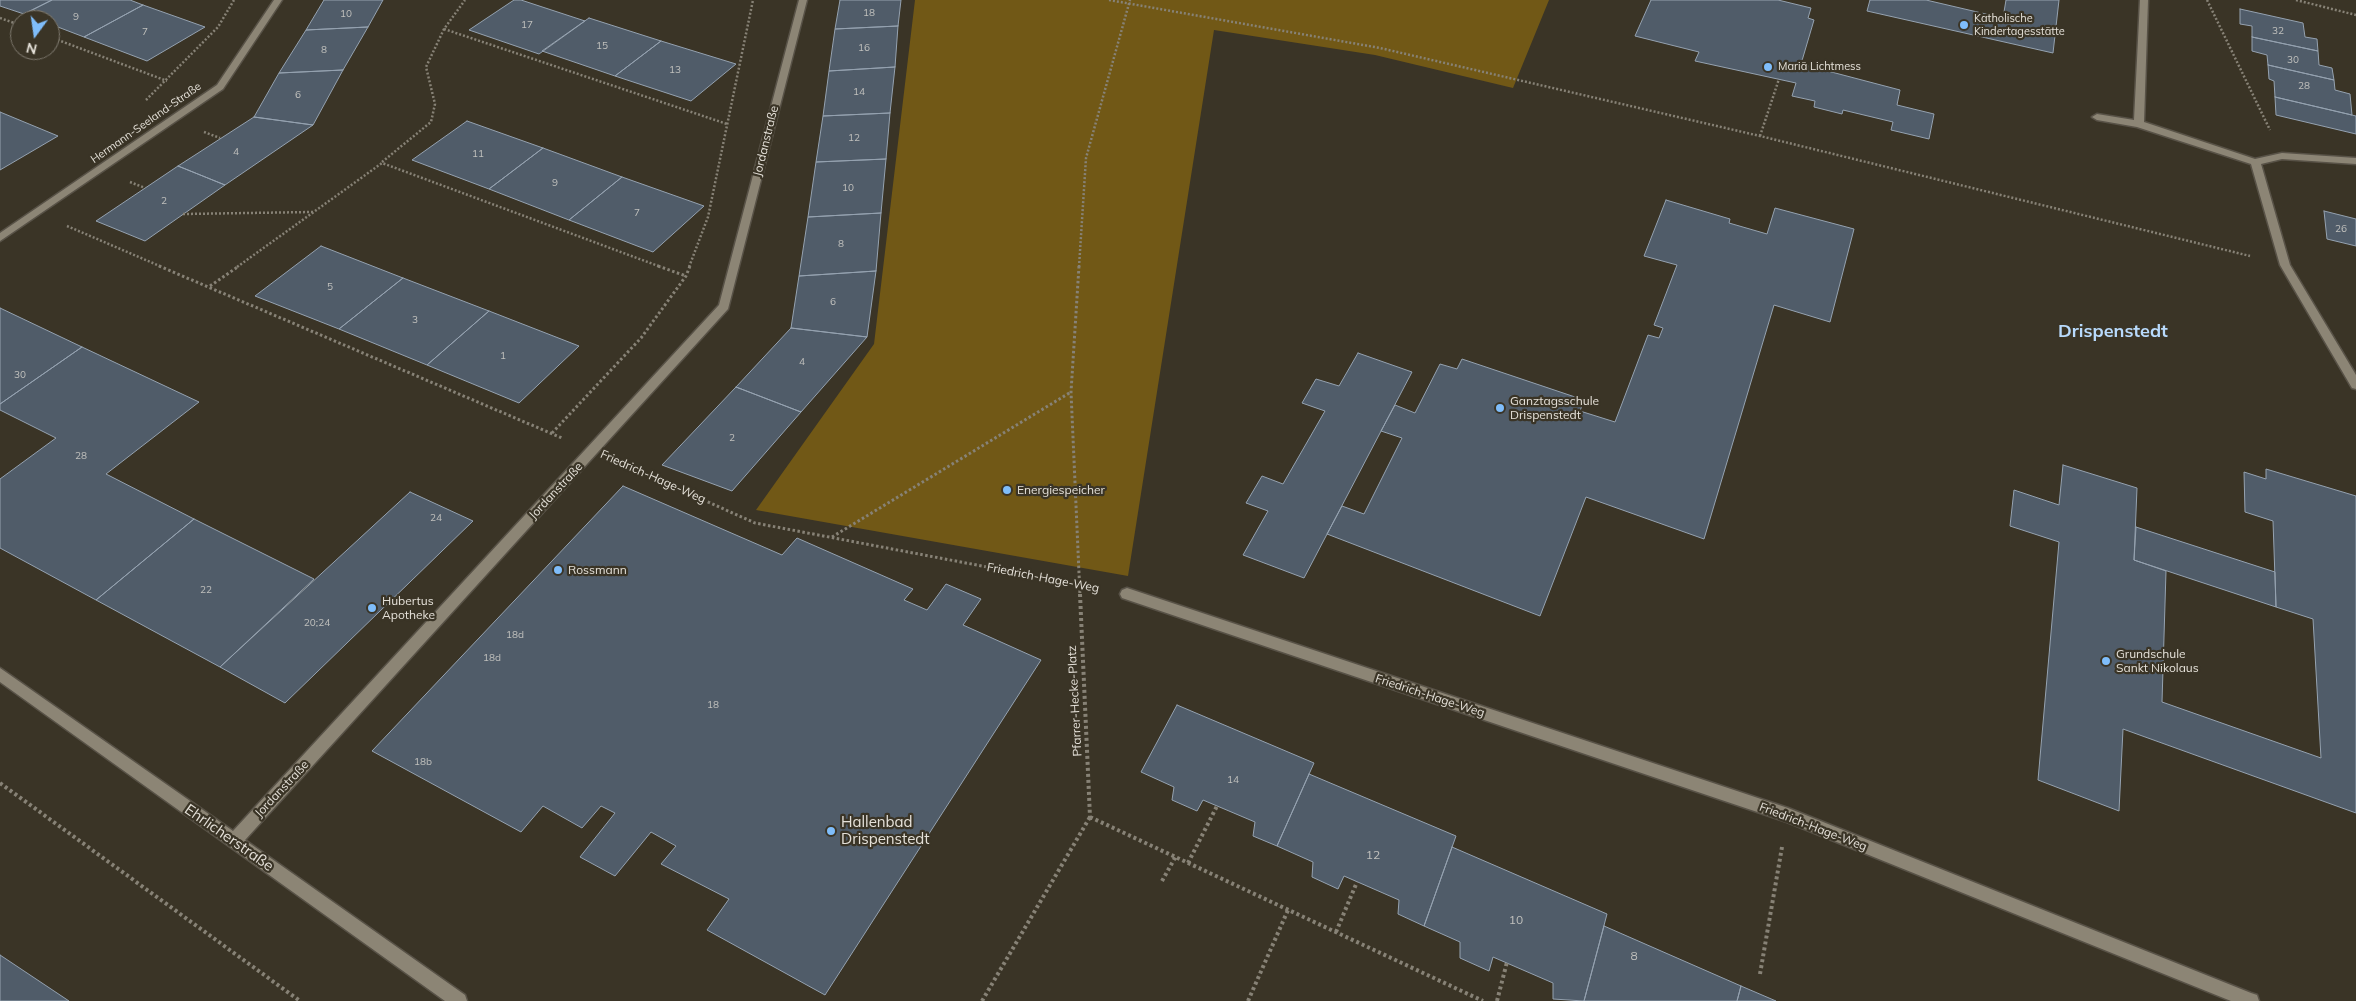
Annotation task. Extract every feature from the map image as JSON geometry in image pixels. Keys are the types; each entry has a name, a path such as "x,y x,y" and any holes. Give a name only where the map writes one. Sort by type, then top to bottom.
{"street":[{"name":"Hermann-Seeland-Straße","path":"0,238 220,87 278,0"},
{"name":"Jordanstraße","path":"234,841 724,306 803,0"},
{"path":"2139,124 2144,0"},
{"path":"2097,117 2139,124 2255,162 2282,156 2356,161"},
{"path":"2255,162 2285,265 2356,385"},
{"name":"Friedrich-Hage-Weg","path":"1127,594 1788,815 2251,1001"},
{"name":"Ehrlicherstraße","path":"0,674 459,1001"}],"path":[{"path":"139,106 167,81 218,27 234,0"},
{"path":"210,287 382,163 431,122 435,104 426,67 444,29 465,0"},
{"path":"552,433 641,338 686,276 708,217 753,0"},
{"path":"1109,0 1130,2 1380,48 1760,136 2285,265"},
{"path":"2207,0 2282,156"},
{"path":"2296,0 2356,15"},
{"name":"Pfarrer-Hecke-Platz","path":"1090,817 1071,392 1086,158 1130,2"},
{"path":"444,29 727,124"},
{"path":"60,40 167,81"},
{"path":"1760,136 1778,79"},
{"path":"382,163 686,276"},
{"path":"183,214 314,212"},
{"name":"Friedrich-Hage-Weg","path":"37,213 593,450 755,523 1127,594"},
{"path":"831,537 1071,392"},
{"path":"0,783 300,1001"},
{"path":"1188,863 1217,806"},
{"path":"1760,974 1788,815"},
{"path":"982,1001 1090,817 1483,1001"},
{"path":"1162,881 1176,856"},
{"path":"1336,932 1357,882"},
{"path":"1248,1001 1288,910"},
{"path":"1497,1001 1507,962"}],"shaded area":[{"path":"915,0 1549,0 1513,88 1375,55 1214,30 1128,576 756,510 874,344"}],"building":[{"path":"0,0 52,0 32,10 12,10 0,6"},
{"path":"52,0 130,0 143,5 84,37 60,28 60,10 32,10"},
{"path":"324,0 383,0 368,27 306,30"},
{"path":"514,0 521,0 585,21 539,54 469,30"},
{"path":"840,0 901,0 898,26 835,29"},
{"name":"Mariä Lichtmess","path":"1651,0 1778,0 1811,8 1808,18 1814,20 1801,64 1900,90 1897,105 1934,114 1929,139 1891,130 1893,122 1843,110 1842,114 1814,107 1815,101 1792,96 1796,83 1695,61 1699,52 1635,36"},
{"path":"1870,0 1926,0 2003,18 2006,0 2059,0 2053,53 1867,11"},
{"path":"143,5 205,27 147,61 84,37"},
{"path":"2240,9 2303,23 2305,37 2317,39 2318,51 2252,37 2252,26 2240,24"},
{"path":"589,18 661,41 615,76 542,51"},
{"path":"898,26 895,67 829,71 835,29"},
{"path":"368,27 343,70 279,73 306,30"},
{"path":"2252,37 2318,51 2319,65 2332,68 2334,80 2268,65 2267,55 2252,51"},
{"path":"661,41 736,64 691,101 615,76"},
{"path":"2268,65 2334,80 2335,90 2350,94 2352,115 2275,97 2274,81 2269,79"},
{"path":"895,67 890,113 823,116 829,71"},
{"path":"343,70 313,125 254,117 279,73"},
{"path":"2275,97 2356,116 2356,134 2276,115"},
{"path":"0,112 58,136 0,170"},
{"path":"890,113 886,159 816,162 823,116"},
{"path":"254,117 313,125 225,185 178,166"},
{"path":"467,121 543,148 489,189 412,160"},
{"path":"543,148 622,177 569,220 489,189"},
{"path":"886,159 881,213 808,217 816,162"},
{"path":"178,166 225,185 145,241 96,221"},
{"path":"622,177 704,206 653,252 569,220"},
{"name":"Ganztagsschule Drispenstedt","path":"1666,200 1730,219 1729,223 1767,234 1775,208 1854,229 1830,322 1774,305 1704,539 1586,497 1540,616 1327,534 1342,506 1364,514 1402,438 1381,431 1395,405 1415,413 1440,364 1457,369 1462,359 1584,400 1580,411 1615,422 1648,335 1659,338 1663,328 1654,325 1677,265 1644,256"},
{"path":"2324,211 2356,219 2356,246 2327,239"},
{"path":"881,213 876,271 799,276 808,217"},
{"path":"321,246 403,278 339,329 255,296"},
{"path":"876,271 867,337 791,328 799,276"},
{"path":"403,278 489,311 427,365 339,329"},
{"path":"0,308 82,347 0,404"},
{"path":"489,311 579,346 519,403 427,365"},
{"path":"791,328 867,337 801,412 736,387"},
{"path":"82,347 199,402 106,474 194,519 96,600 0,548 0,479 56,438 0,410 0,404"},
{"path":"1358,353 1412,372 1304,578 1243,555 1268,511 1246,503 1262,476 1283,484 1325,411 1302,403 1316,379 1339,386"},
{"path":"736,387 801,412 732,491 662,465"},
{"name":"Grundschule Sankt Nikolaus","path":"2063,465 2137,488 2134,560 2166,571 2162,702 2321,758 2313,619 2276,607 2273,521 2245,512 2244,472 2266,479 2266,469 2356,496 2356,813 2123,729 2119,811 2038,780 2059,542 2010,526 2014,490 2059,505"},
{"path":"623,486 782,555 797,538 913,589 904,600 927,610 946,584 981,599 963,625 1041,660 825,995 707,930 729,899 661,864 676,846 651,832 615,876 580,857 615,813 601,806 582,828 543,806 521,832 372,751"},
{"path":"410,492 473,521 285,703 220,667"},
{"path":"194,519 314,579 220,667 96,600"},
{"path":"2136,527 2275,572 2276,607 2134,560"},
{"path":"1177,705 1314,763 1277,846 1253,836 1255,822 1203,800 1197,811 1172,800 1174,787 1141,772"},
{"path":"1309,774 1456,836 1424,926 1398,914 1399,900 1344,876 1338,889 1312,877 1313,862 1277,846"},
{"path":"1452,847 1607,914 1584,1001 1553,999 1553,983 1493,957 1489,971 1460,958 1460,942 1424,926"},
{"path":"1604,926 1741,986 1737,1001 1584,1001"},
{"path":"0,955 69,1001 0,1001"},
{"path":"1741,986 1776,1001 1737,1001"}],"place":[{"name":"Katholische Kindertagesstätte","path":"1964,25"},
{"name":"Mariä Lichtmess","path":"1768,67"},
{"name":"Ganztagsschule Drispenstedt","path":"1500,408"},
{"name":"Energiespeicher","path":"1007,490"},
{"name":"Rossmann","path":"558,570"},
{"name":"Hubertus Apotheke","path":"372,608"},
{"name":"Grundschule Sankt Nikolaus","path":"2106,661"},
{"name":"Hallenbad Drispenstedt","path":"831,831"}],"district":[{"name":"Drispenstedt","path":"2113,332"}]}
